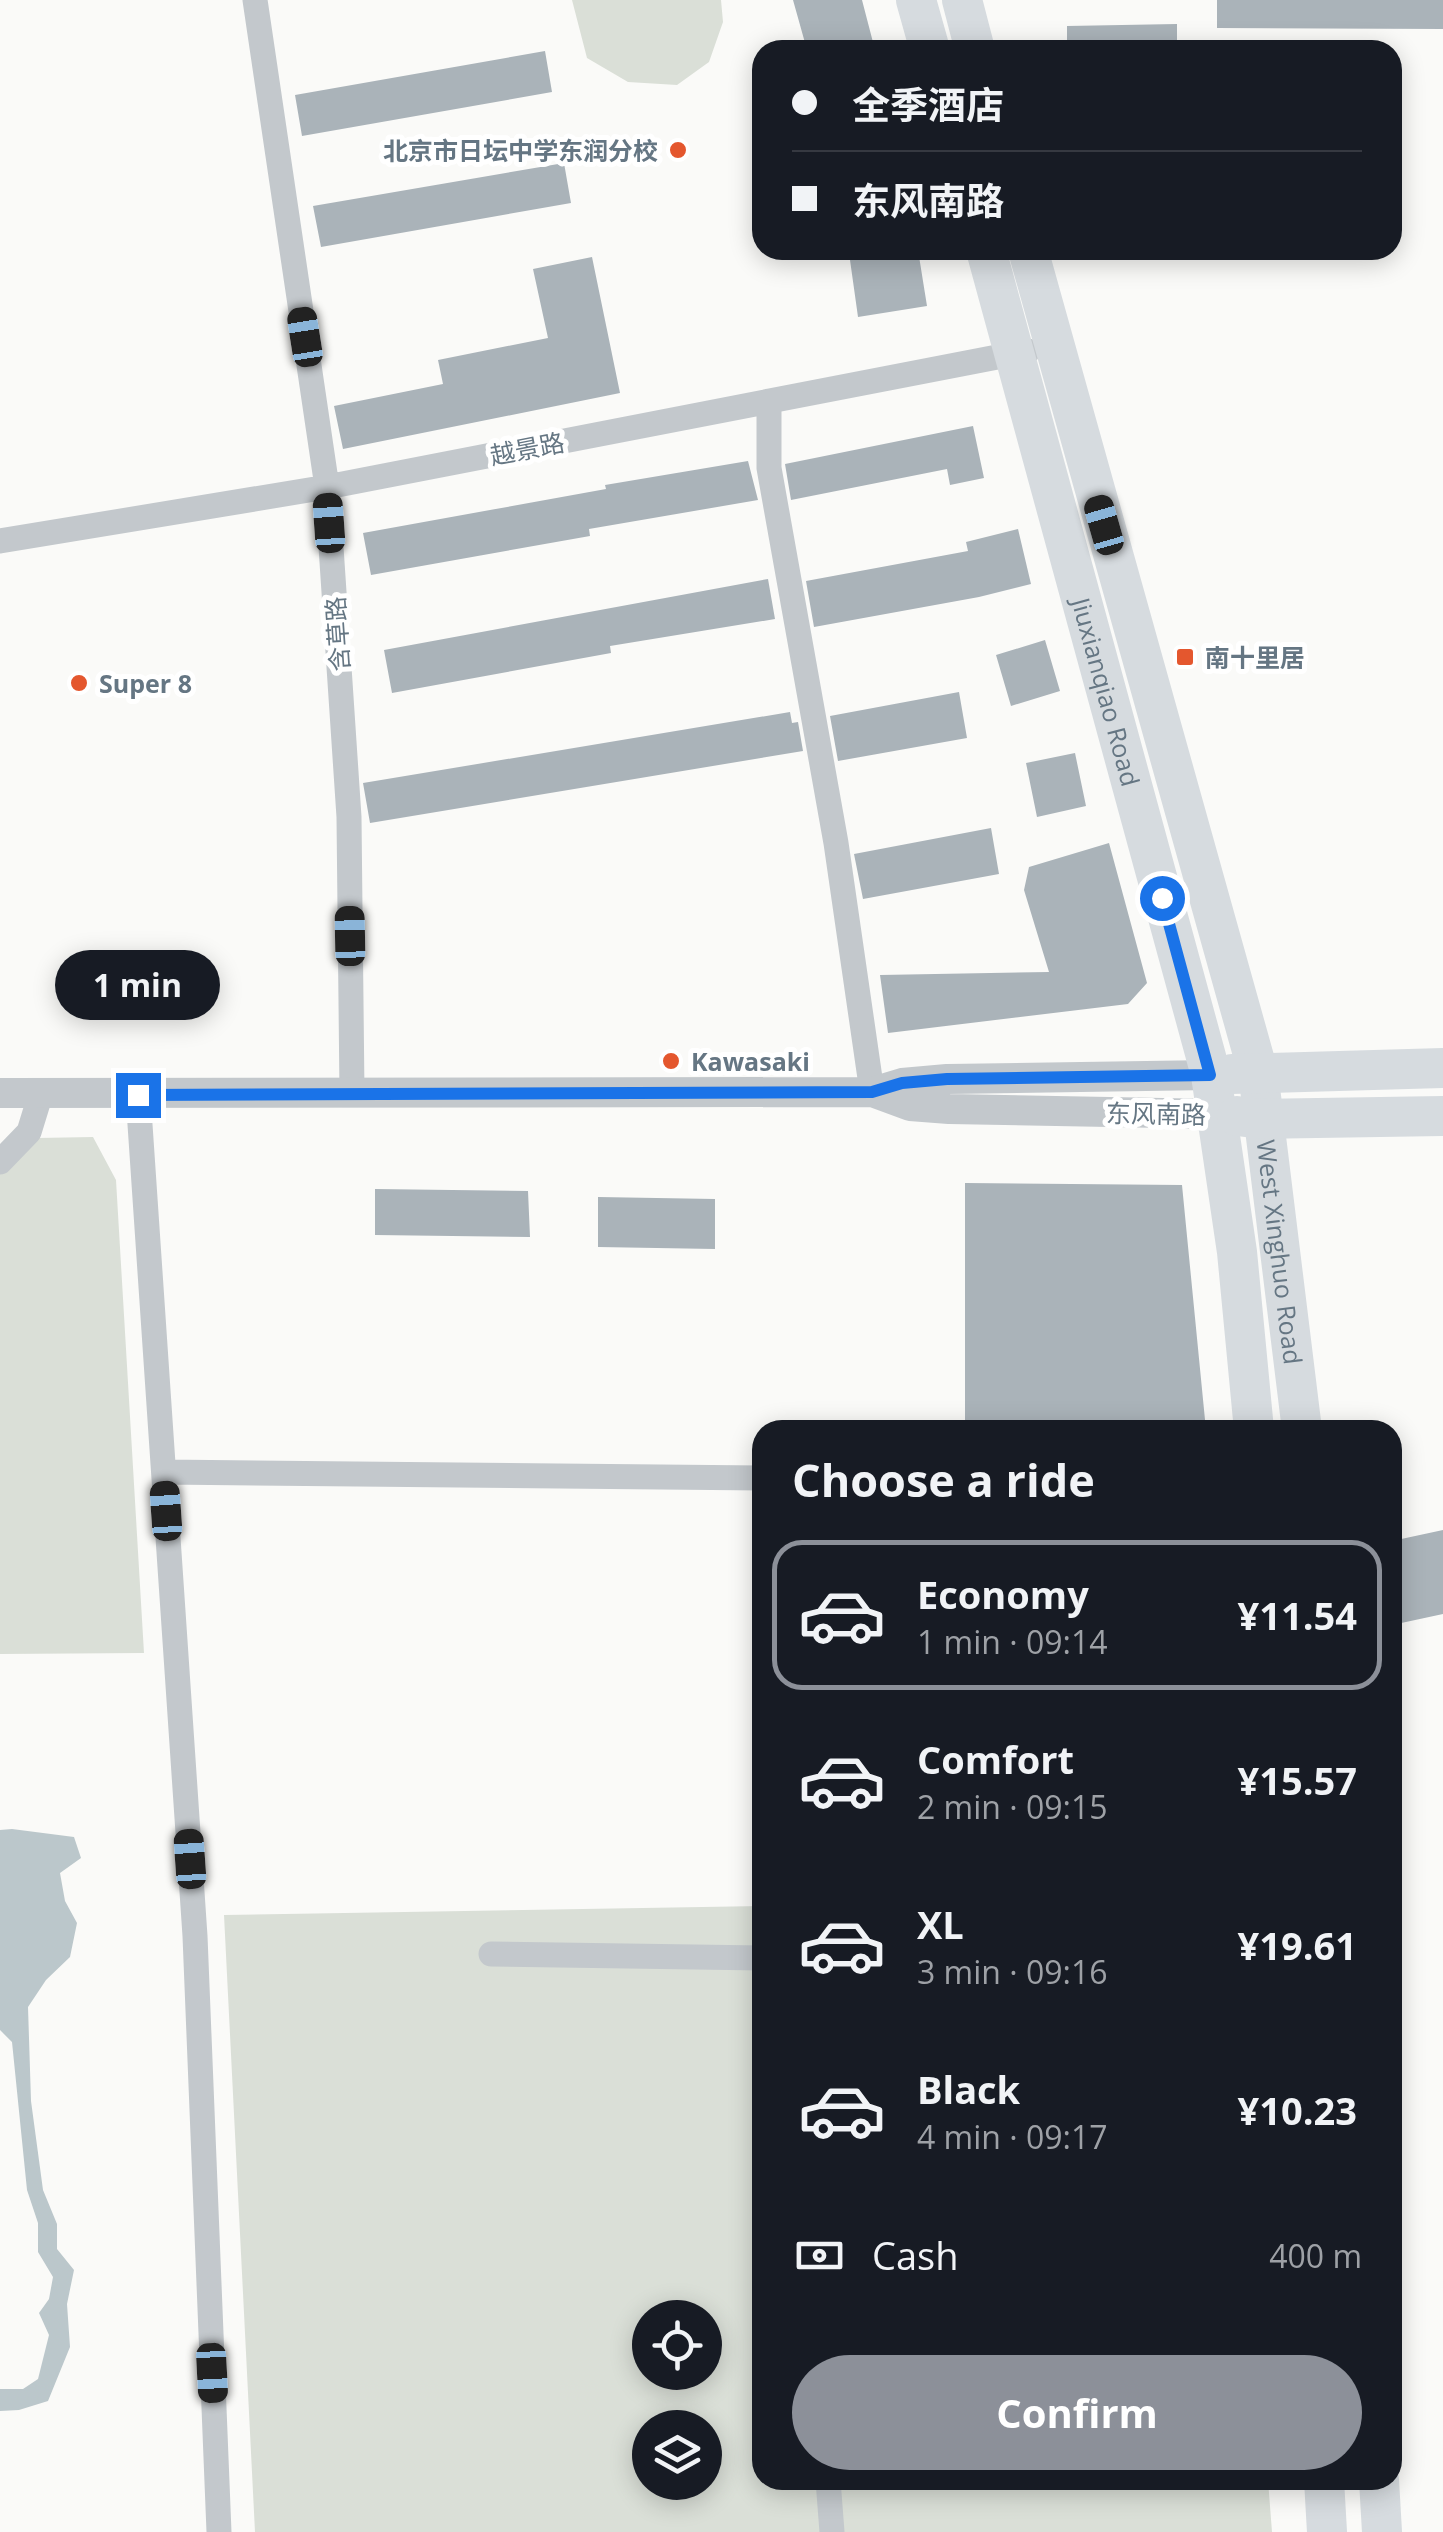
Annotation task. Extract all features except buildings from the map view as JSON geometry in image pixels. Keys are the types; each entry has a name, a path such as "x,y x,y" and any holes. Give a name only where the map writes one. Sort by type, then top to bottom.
{"main road":[{"path":"916,0 927,40"},
{"path":"962,0 972,40"},
{"name":"Jiuxianqiao Road","path":"991,260 1034,349 1258,1072"},
{"name":"Jiuxianqiao Road","path":"1029,260 1034,349 1213,1094"},
{"name":"东风南路","path":"1213,1094 1258,1072 1443,1068"},
{"name":"West Xinghuo Road","path":"1258,1072 1301,1420"},
{"name":"东风南路","path":"1213,1094 1262,1119 1443,1116"},
{"name":"West Xinghuo Road","path":"1213,1094 1237,1252 1253,1420"},
{"path":"1325,2490 1327,2532"},
{"path":"1379,2490 1382,2532"}],"street":[{"name":"含草路","path":"255,0 327,486 349,817 352,1094"},
{"name":"越景路","path":"0,540 327,486 1034,349"},
{"path":"769,401 769,468 836,843 872,1092"},
{"name":"东风南路","path":"0,1093 872,1092 902,1083 947,1079 1213,1094"},
{"path":"0,1162 29,1132 41,1094"},
{"path":"138,1095 195,1936 219,2532"},
{"path":"164,1472 752,1478"},
{"path":"491,1954 752,1958"},
{"path":"829,2490 832,2532"}],"shaded area":[{"path":"572,0 721,0 723,22 709,62 677,85 628,82 587,58"},
{"path":"93,1137 116,1180 144,1653 0,1654 0,1171 37,1138"},
{"path":"0,1830 74,1837 81,1858 60,1873 65,1901 77,1923 70,1957 46,1980 28,2007 31,2101 43,2190 57,2224 57,2249 74,2270 67,2304 70,2347 48,2401 0,2411 0,2389 23,2389 38,2379 49,2335 39,2313 49,2299 53,2277 38,2252 38,2223 27,2190 12,2042 0,2030"},
{"path":"752,1906 752,2490 1269,2490 1272,2532 255,2532 224,1915"}],"place":[{"name":"北京市日坛中学东润分校","path":"678,150"},
{"name":"南十里居","path":"1185,657"},
{"name":"Super 8","path":"79,683"},
{"name":"Kawasaki","path":"671,1061"}],"route":[{"path":"138,1095 872,1092 902,1083 947,1079 1210,1075 1162,898"}]}
